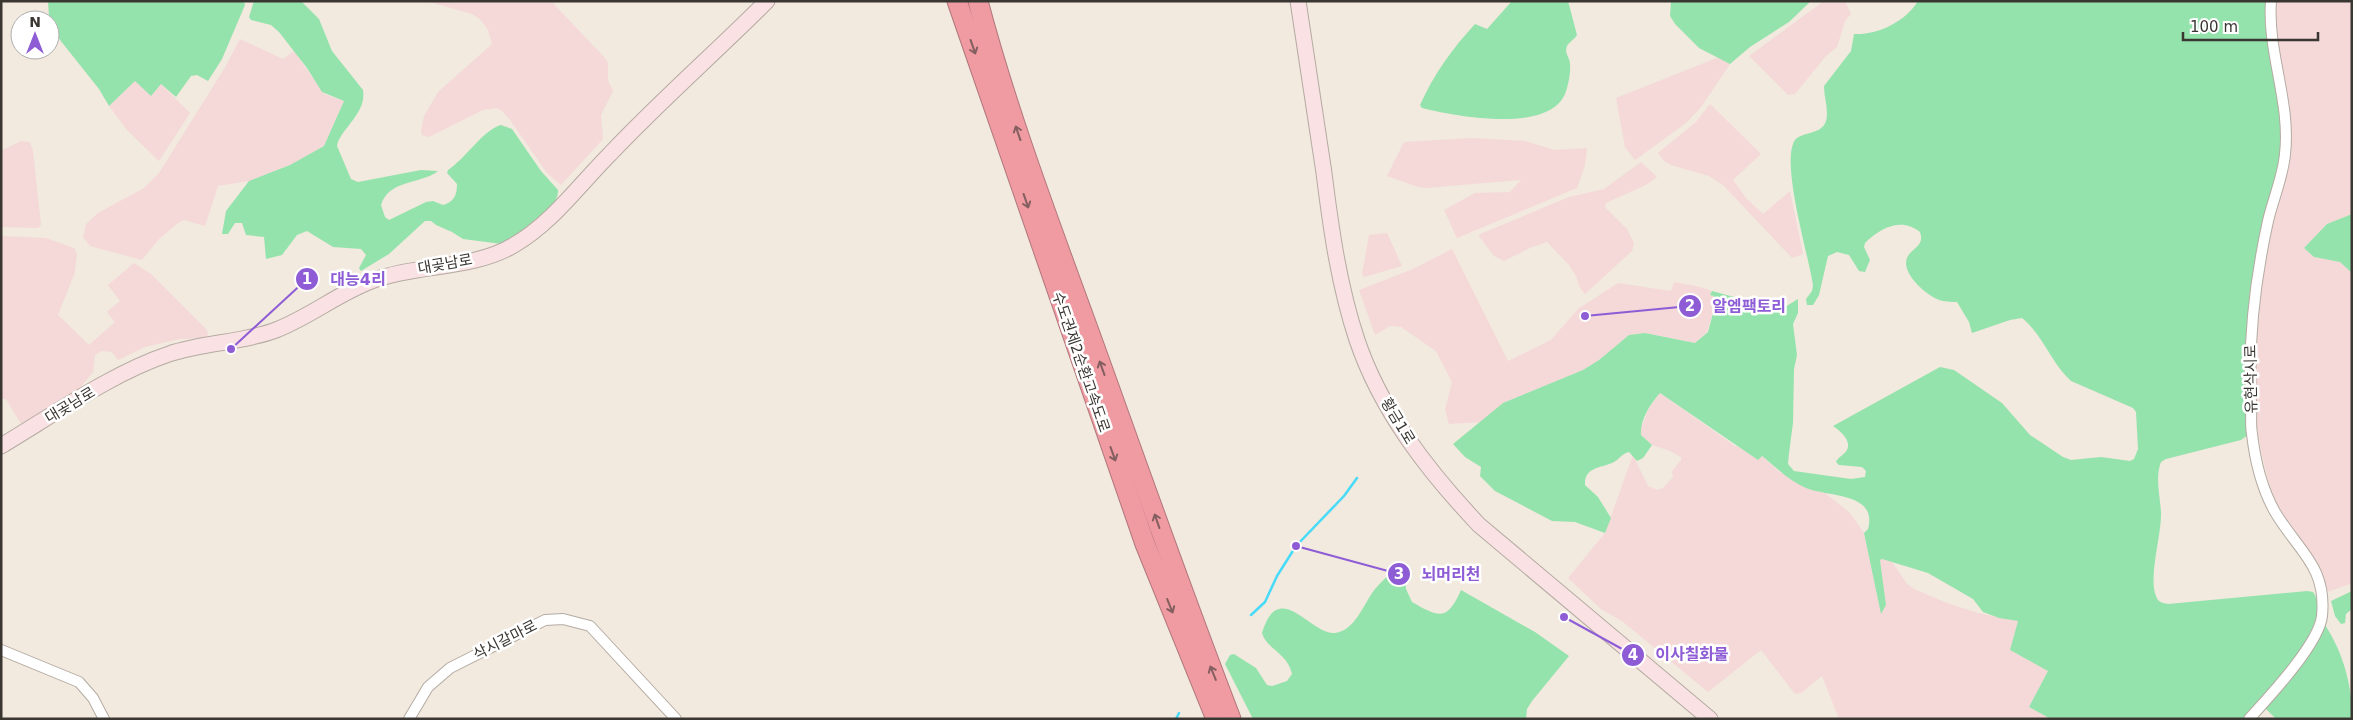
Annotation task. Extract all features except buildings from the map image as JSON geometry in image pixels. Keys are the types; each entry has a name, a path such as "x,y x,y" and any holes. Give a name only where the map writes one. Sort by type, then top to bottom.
{"highway":[{"name":"수도권제2순환고속도로","path":"957,1 1145,544 1216,719"},
{"name":"수도권제2순환고속도로","path":"978,1 1009,106 1188,609 1231,719"}],"street":[{"name":"대곶남로","path":"1,446 117,377 153,360 192,347 273,331 308,315 351,289 389,275 473,260 502,252 514,246 528,236 564,202 610,153 767,1"},
{"name":"황금1로","path":"1298,1 1330,220 1346,303 1364,356 1396,420 1419,455 1448,492 1479,524 1710,719"},
{"name":"유현삭시로","path":"2249,719 2287,676 2309,645 2322,620 2323,597 2319,576 2312,563 2268,500 2252,434 2249,360 2256,284 2268,220 2284,161 2286,138 2284,103 2273,37 2271,1"},
{"name":"삭시갈마로","path":"409,719 428,687 450,668 545,620 557,619 590,626 676,719"},
{"path":"1,650 79,682 93,698 104,719"}],"shaded area":[{"path":"426,1 551,1 605,58 608,63 608,80 613,91 601,115 603,139 561,185 547,173 510,120 497,108 483,110 429,137 422,135 424,116 438,92 492,44 488,30 481,20 472,14"},
{"path":"1824,1 1845,1 1851,14 1845,21 1837,47 1826,56 1795,94 1788,95 1749,56"},
{"path":"2275,1 2352,1 2352,214 2327,224 2304,248 2314,257 2340,262 2352,273 2352,583 2328,592 2272,495 2261,451 2256,420 2253,368 2258,298 2288,106 2279,47"},
{"path":"240,39 283,59 294,51 324,94 344,101 324,146 290,165 249,181 218,186 205,226 184,220 178,223 158,240 142,260 90,246 83,237 86,224 98,213 144,188 159,173 224,69"},
{"path":"1719,57 1730,64 1701,107 1686,123 1635,160 1625,147 1616,98"},
{"path":"135,80 161,84 190,113 159,161 127,130 109,106"},
{"path":"1710,104 1761,154 1733,180 1746,198 1763,214 1790,191 1803,254 1792,258 1723,185 1709,176 1671,165 1664,161 1658,153 1696,122"},
{"path":"1473,138 1525,141 1555,150 1587,148 1585,165 1577,188 1457,238 1444,210 1475,193 1510,192 1521,180 1426,188 1387,176 1404,142"},
{"path":"21,141 30,142 33,151 41,225 38,228 1,227 1,151"},
{"path":"1641,162 1657,177 1646,185 1606,203 1605,207 1627,229 1634,243 1632,251 1585,294 1569,265 1547,242 1504,261 1494,256 1478,235 1569,197 1604,189"},
{"path":"1387,233 1402,266 1364,277 1362,274 1369,235"},
{"path":"1,236 46,238 74,248 77,254 75,272 58,315 89,345 115,322 107,312 120,301 108,285 134,263 151,274 207,330 208,335 203,338 179,339 145,347 118,360 112,352 102,351 95,355 93,372 77,391 21,424 6,399 1,399"},
{"path":"1452,249 1508,361 1551,340 1578,309 1618,283 1671,291 1674,282 1700,287 1712,291 1710,295 1714,296 1716,302 1707,332 1695,343 1645,333 1629,335 1599,360 1583,370 1503,403 1481,422 1449,424 1445,410 1452,382 1436,351 1401,327 1390,326 1375,335 1359,290 1413,269"},
{"path":"1660,393 1735,446 1762,456 1778,471 1819,492 1825,493 1850,513 1864,533 1881,613 1886,605 1880,560 1882,559 1892,562 1907,584 1914,589 1947,603 1978,613 2018,621 2010,650 2048,671 2029,707 2051,719 1839,719 1822,676 1801,693 1795,694 1761,650 1708,692 1622,621 1601,609 1568,578 1605,533 1633,455 1648,486 1658,490 1663,488 1673,477 1672,471 1681,460 1681,457 1652,445 1641,435 1641,429 1648,410"}],"green space":[{"path":"48,1 244,1 245,5 222,59 208,81 197,75 191,76 176,97 161,84 151,96 135,81 109,106 99,89 60,40 60,10 49,10"},
{"path":"254,1 301,1 319,19 332,51 363,90 361,106 343,133 337,146 351,179 358,182 421,170 438,171 423,179 406,183 391,191 385,197 381,205 385,217 389,220 426,202 433,201 443,205 452,200 457,184 447,173 448,170 488,132 501,125 512,129 541,171 558,190 557,198 552,206 536,221 502,244 463,239 431,221 425,221 389,254 361,271 359,268 366,255 361,249 333,247 307,231 297,235 282,255 266,259 264,237 246,235 242,223 235,223 228,234 222,234 226,211 249,181 290,165 324,146 344,101 322,92 307,68 279,32 271,25 251,20 249,17"},
{"path":"1512,1 1568,1 1577,35 1567,46 1566,51 1570,64 1569,79 1565,94 1555,106 1540,114 1521,118 1499,119 1455,115 1422,108 1420,105 1425,94 1451,52 1475,24 1487,29"},
{"path":"1671,1 1811,1 1789,22 1750,47 1730,64 1699,48 1675,24 1670,16"},
{"path":"1918,1 2266,1 2279,98 2282,139 2279,166 2257,254 2250,291 2244,360 2248,435 2241,440 2166,459 2161,462 2158,480 2161,521 2154,567 2154,588 2157,598 2160,602 2168,604 2313,592 2317,605 2315,622 2306,640 2280,677 2243,719 2051,719 2029,707 2048,671 2010,650 2018,621 1999,618 1983,612 1973,599 1928,573 1882,559 1880,560 1886,605 1881,614 1864,533 1868,529 1869,517 1865,508 1849,498 1815,491 1800,485 1783,474 1762,456 1758,460 1660,393 1649,407 1642,424 1641,435 1652,445 1643,458 1637,461 1629,452 1612,463 1590,471 1585,479 1585,485 1598,497 1611,518 1605,533 1575,522 1552,521 1495,491 1480,476 1481,467 1465,457 1453,444 1503,403 1583,370 1599,360 1629,335 1645,333 1695,343 1708,332 1716,302 1714,296 1710,295 1712,291 1770,307 1785,307 1798,299 1798,313 1793,324 1797,355 1794,369 1793,423 1788,464 1794,471 1851,479 1865,477 1866,471 1862,467 1839,465 1836,462 1846,452 1848,443 1844,436 1833,426 1940,367 1954,370 2002,403 2030,435 2063,457 2071,460 2101,457 2130,461 2134,459 2138,449 2136,412 2133,408 2071,381 2058,366 2036,332 2022,318 2010,320 1972,333 1969,322 1957,302 1937,299 1926,293 1915,282 1907,270 1906,264 1909,254 1921,241 1920,232 1913,228 1906,225 1891,226 1865,243 1864,247 1870,260 1865,272 1859,271 1849,255 1837,252 1828,256 1819,295 1813,305 1807,305 1806,299 1812,291 1813,285 1797,213 1791,173 1793,144 1799,137 1819,129 1826,121 1824,86 1851,51 1854,34 1881,30 1890,26 1906,15"},
{"path":"2352,214 2352,273 2340,262 2314,257 2304,248 2327,224"},
{"path":"1404,564 1406,589 1412,602 1430,611 1442,614 1451,607 1461,590 1535,632 1569,656 1532,701 1527,709 1526,719 1253,719 1225,664 1230,655 1234,654 1256,668 1267,685 1272,686 1287,681 1292,674 1286,661 1268,643 1262,633 1269,617 1277,610 1286,609 1325,631 1335,633 1342,631 1354,622 1378,585"},
{"path":"2352,591 2352,609 2346,614 2345,623 2341,624 2335,616 2331,601"},
{"path":"2324,623 2331,634 2345,669 2352,706 2352,719 2276,719 2265,708"}],"waterway":[{"path":"1251,615 1265,602 1277,576 1296,546 1344,496 1357,478"},
{"path":"1176,719 1179,713"}],"place":[{"name":"알엠팩토리","path":"1585,316"},
{"name":"대능4리","path":"231,349"},
{"name":"뇌머리천","path":"1296,546"},
{"name":"이사칠화물","path":"1564,617"}]}
